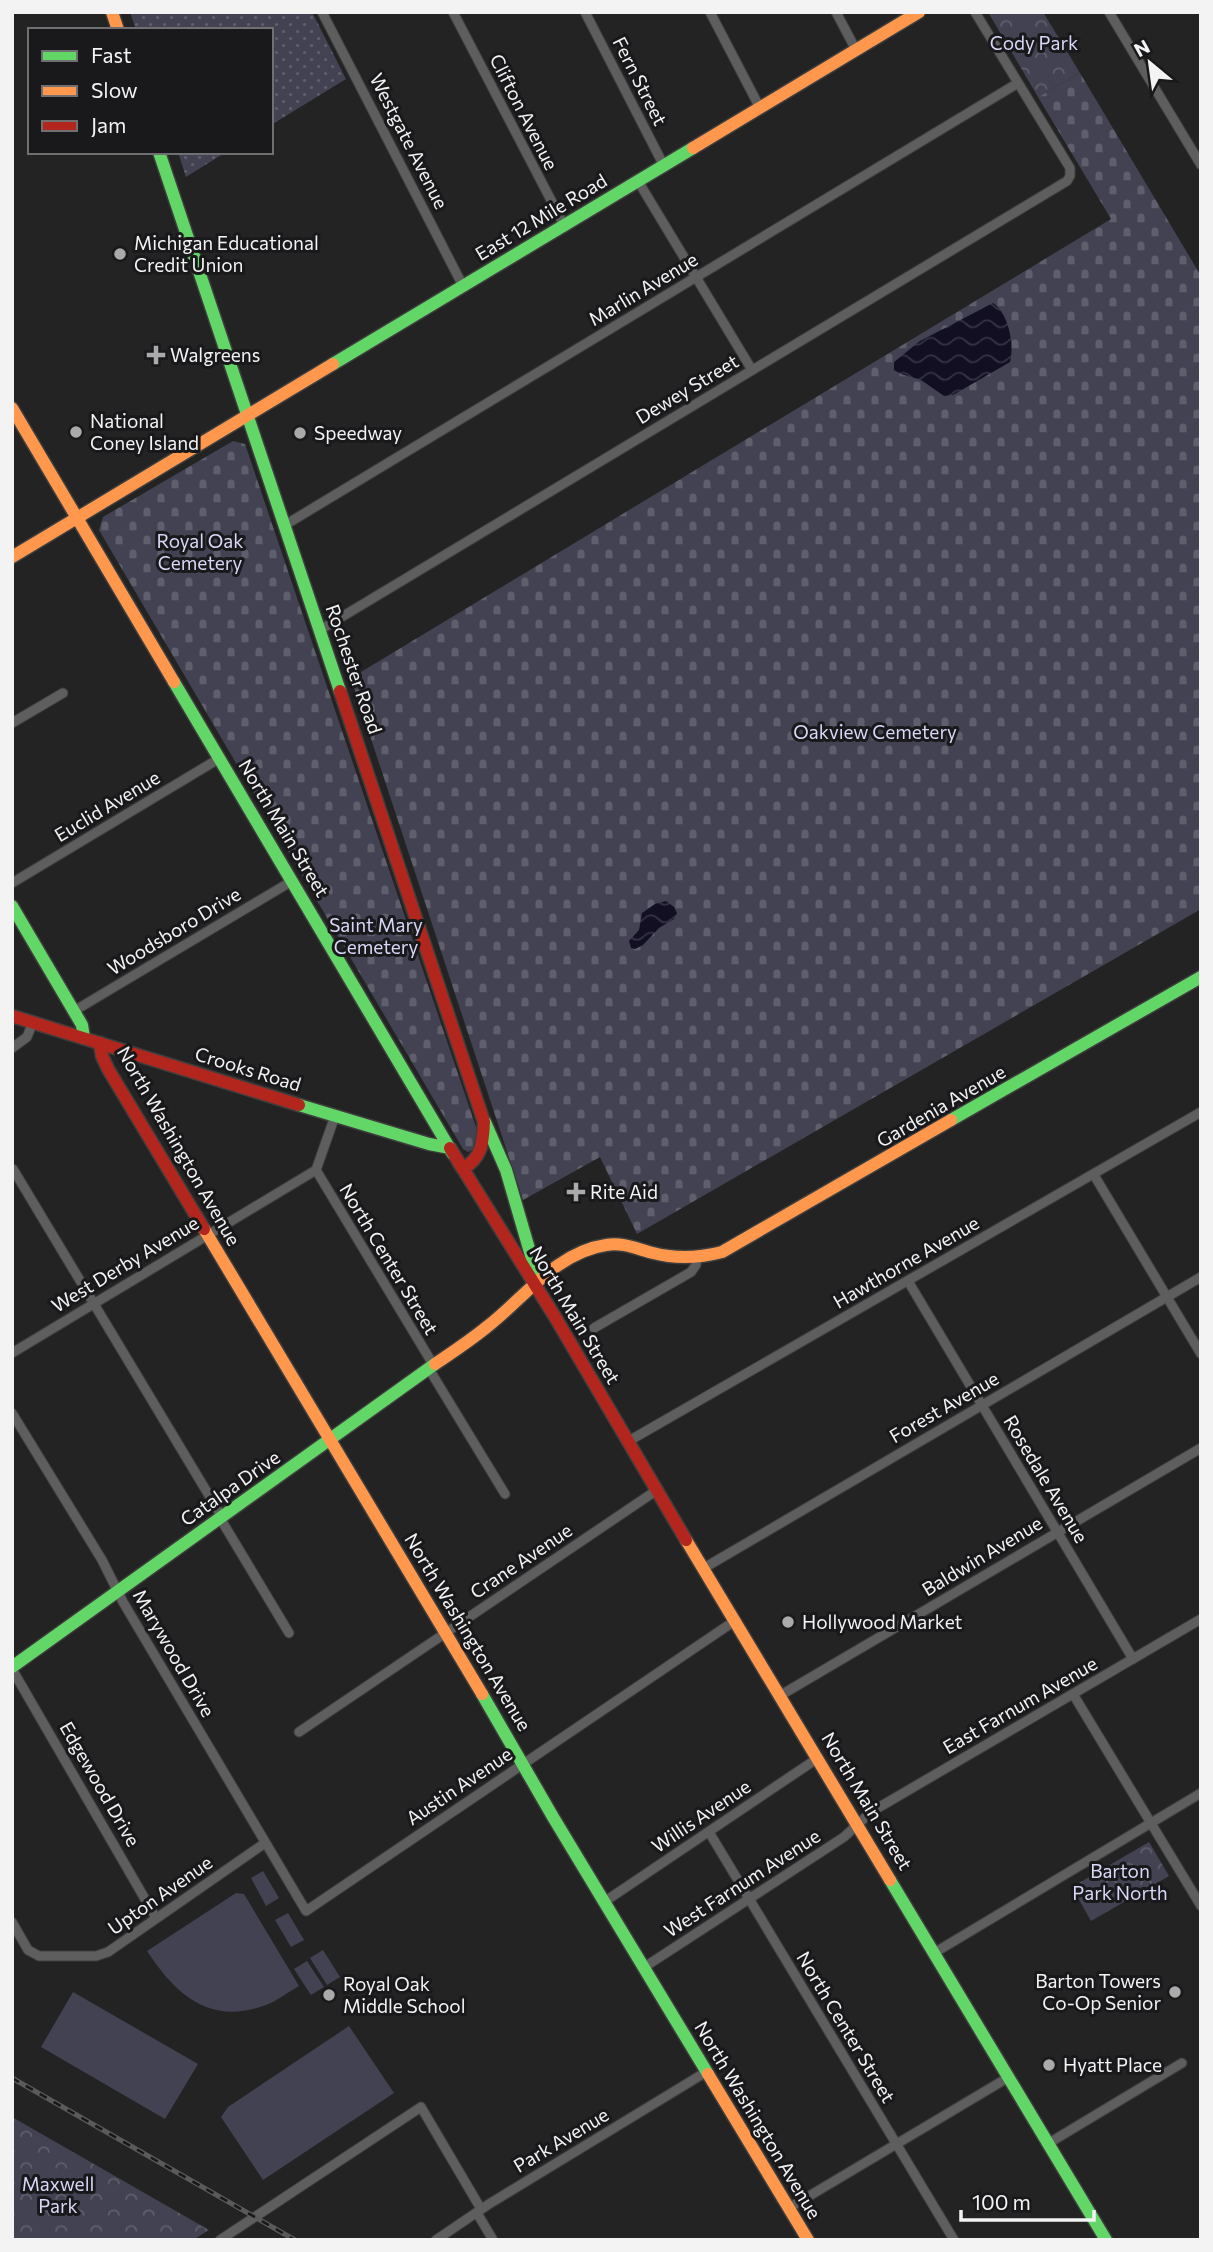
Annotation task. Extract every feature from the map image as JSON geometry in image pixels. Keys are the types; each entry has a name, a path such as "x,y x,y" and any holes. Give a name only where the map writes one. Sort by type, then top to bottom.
{"main road":[{"name":"East 12 Mile Road","path":"12,557 919,12"},
{"name":"Rochester Road","path":"160,154 484,1122 483,1150 477,1160 463,1169"},
{"name":"North Main Street","path":"12,408 450,1148"},
{"path":"12,906 82,1025 84,1038"},
{"name":"Gardenia Avenue","path":"469,1340 557,1267 588,1250 603,1245 626,1245 649,1252 697,1258 722,1252 1201,977"},
{"name":"Crooks Road","path":"12,1016 335,1116 450,1148"},
{"name":"North Washington Avenue","path":"100,1043 104,1062 332,1439 643,1968 808,2240"},
{"path":"484,1122 491,1132 509,1182 534,1263 535,1285"},
{"path":"450,1148 463,1169"},
{"name":"North Main Street","path":"463,1169 1106,2240"},
{"name":"Catalpa Drive","path":"12,1668 469,1340"}],"street":[{"name":"Westgate Avenue","path":"322,12 463,286"},
{"name":"Clifton Avenue","path":"453,12 565,227"},
{"name":"Fern Street","path":"585,12 664,166"},
{"path":"710,12 760,108"},
{"path":"836,12 856,50"},
{"path":"975,12 1018,83"},
{"path":"1109,12 1201,165"},
{"name":"Dewey Street","path":"320,630 1067,181 1070,168 1018,83"},
{"name":"Marlin Avenue","path":"285,524 1018,83"},
{"path":"638,181 752,370"},
{"path":"12,723 63,692"},
{"name":"Euclid Avenue","path":"12,883 220,758"},
{"name":"Woodsboro Drive","path":"74,1011 292,881"},
{"path":"12,1048 27,1037 33,1022"},
{"name":"Hawthorne Avenue","path":"627,1442 1201,1112"},
{"path":"316,1170 335,1116"},
{"path":"13,1169 289,1633"},
{"name":"West Derby Avenue","path":"12,1353 316,1170"},
{"name":"North Center Street","path":"316,1170 505,1494"},
{"path":"1094,1175 1201,1354"},
{"name":"Gardenia Avenue","path":"594,1328 691,1272 695,1268 697,1258"},
{"name":"Forest Avenue","path":"704,1568 1201,1277"},
{"name":"Rosedale Avenue","path":"908,1281 1133,1659"},
{"name":"Marywood Drive","path":"12,1413 306,1910"},
{"name":"Baldwin Avenue","path":"781,1695 1201,1448"},
{"name":"Crane Avenue","path":"299,1732 657,1490"},
{"name":"East Farnum Avenue","path":"858,1825 871,1812 1201,1619"},
{"name":"Austin Avenue","path":"306,1910 736,1620"},
{"name":"Edgewood Drive","path":"12,1668 156,1918"},
{"path":"1073,1694 1201,1906"},
{"name":"Willis Avenue","path":"604,1902 818,1758"},
{"path":"934,1953 1201,1793"},
{"name":"West Farnum Avenue","path":"643,1968 841,1839 858,1825"},
{"name":"North Center Street","path":"709,1832 954,2240"},
{"name":"Upton Avenue","path":"12,1922 32,1954 102,1955 265,1843"},
{"path":"1049,2143 1182,2063"},
{"name":"Park Avenue","path":"436,2240 706,2072"},
{"path":"789,2208 1009,2077"},
{"path":"220,2240 421,2108 493,2240"}],"green space":[{"path":"130,12 312,12 346,79 273,124 273,28 135,28"},
{"name":"Cody Park","path":"988,12 1043,12 1080,73 1038,97"},
{"name":"Oakview Cemetery","path":"1080,73 1201,276 1201,909 637,1234 600,1157 523,1200 351,678 1111,219 1038,97"},
{"path":"179,154 223,154 186,177"},
{"name":"Royal Oak Cemetery","path":"233,441 245,444 476,1127 478,1147 468,1152 463,1149 99,530 103,517"},
{"name":"Barton Park North","path":"1149,1842 1169,1876 1091,1921 1072,1887"},
{"path":"263,1871 279,1898 266,1906 251,1878"},
{"path":"236,1893 244,1894 299,1986 266,2005 246,2011 228,2012 211,2009 183,1993 147,1951"},
{"path":"288,1913 304,1940 291,1947 275,1920"},
{"path":"323,1950 340,1977 327,1985 310,1958"},
{"path":"307,1961 324,1987 311,1995 294,1969"},
{"path":"73,1992 198,2064 165,2119 41,2047"},
{"path":"349,2026 394,2093 263,2180 221,2117 228,2107"},
{"name":"Maxwell Park","path":"12,2117 209,2230 193,2240 12,2240"}],"water":[{"path":"993,303 1003,314 1009,330 1012,347 1010,362 953,395 944,396 921,380 894,370 894,362 920,341"},
{"path":"666,901 677,913 674,919 659,928 643,945 631,948 629,941 639,930 642,913 655,904"}],"railway":[{"path":"12,2078 295,2240"}],"traffic: fast":[{"path":"333,364 693,148"},
{"path":"160,154 340,691"},
{"path":"174,682 453,1154"},
{"path":"12,906 82,1025 84,1038"},
{"path":"951,1120 1201,977"},
{"path":"299,1105 450,1148 452,1152"},
{"path":"485,1122 506,1170 532,1259 535,1284"},
{"path":"12,1667 435,1364"},
{"path":"482,1694 708,2074"},
{"path":"890,1880 1106,2240"}],"traffic: slow":[{"path":"112,12 117,28"},
{"path":"693,148 919,12"},
{"path":"12,557 333,364"},
{"path":"12,408 174,682"},
{"path":"435,1364 482,1331 557,1266 588,1249 612,1244 624,1245 679,1257 722,1252 951,1120"},
{"path":"204,1229 482,1694"},
{"path":"686,1540 890,1880"},
{"path":"708,2074 808,2240"}],"traffic: jam":[{"path":"340,691 484,1122 478,1155 463,1169 459,1163"},
{"path":"12,1016 299,1105"},
{"path":"100,1043 108,1069 204,1229"},
{"path":"450,1148 555,1317 686,1540"}],"place":[{"name":"Michigan Educational Credit Union","path":"120,254"},
{"name":"Walgreens","path":"156,355"},
{"name":"National Coney Island","path":"76,432"},
{"name":"Speedway","path":"300,433"},
{"name":"Rite Aid","path":"576,1192"},
{"name":"Hollywood Market","path":"788,1622"},
{"name":"Barton Towers Co-Op Senior","path":"1175,1992"},
{"name":"Royal Oak Middle School","path":"329,1995"},
{"name":"Hyatt Place","path":"1049,2065"}],"park label":[{"name":"Saint Mary Cemetery","path":"376,936"}]}
